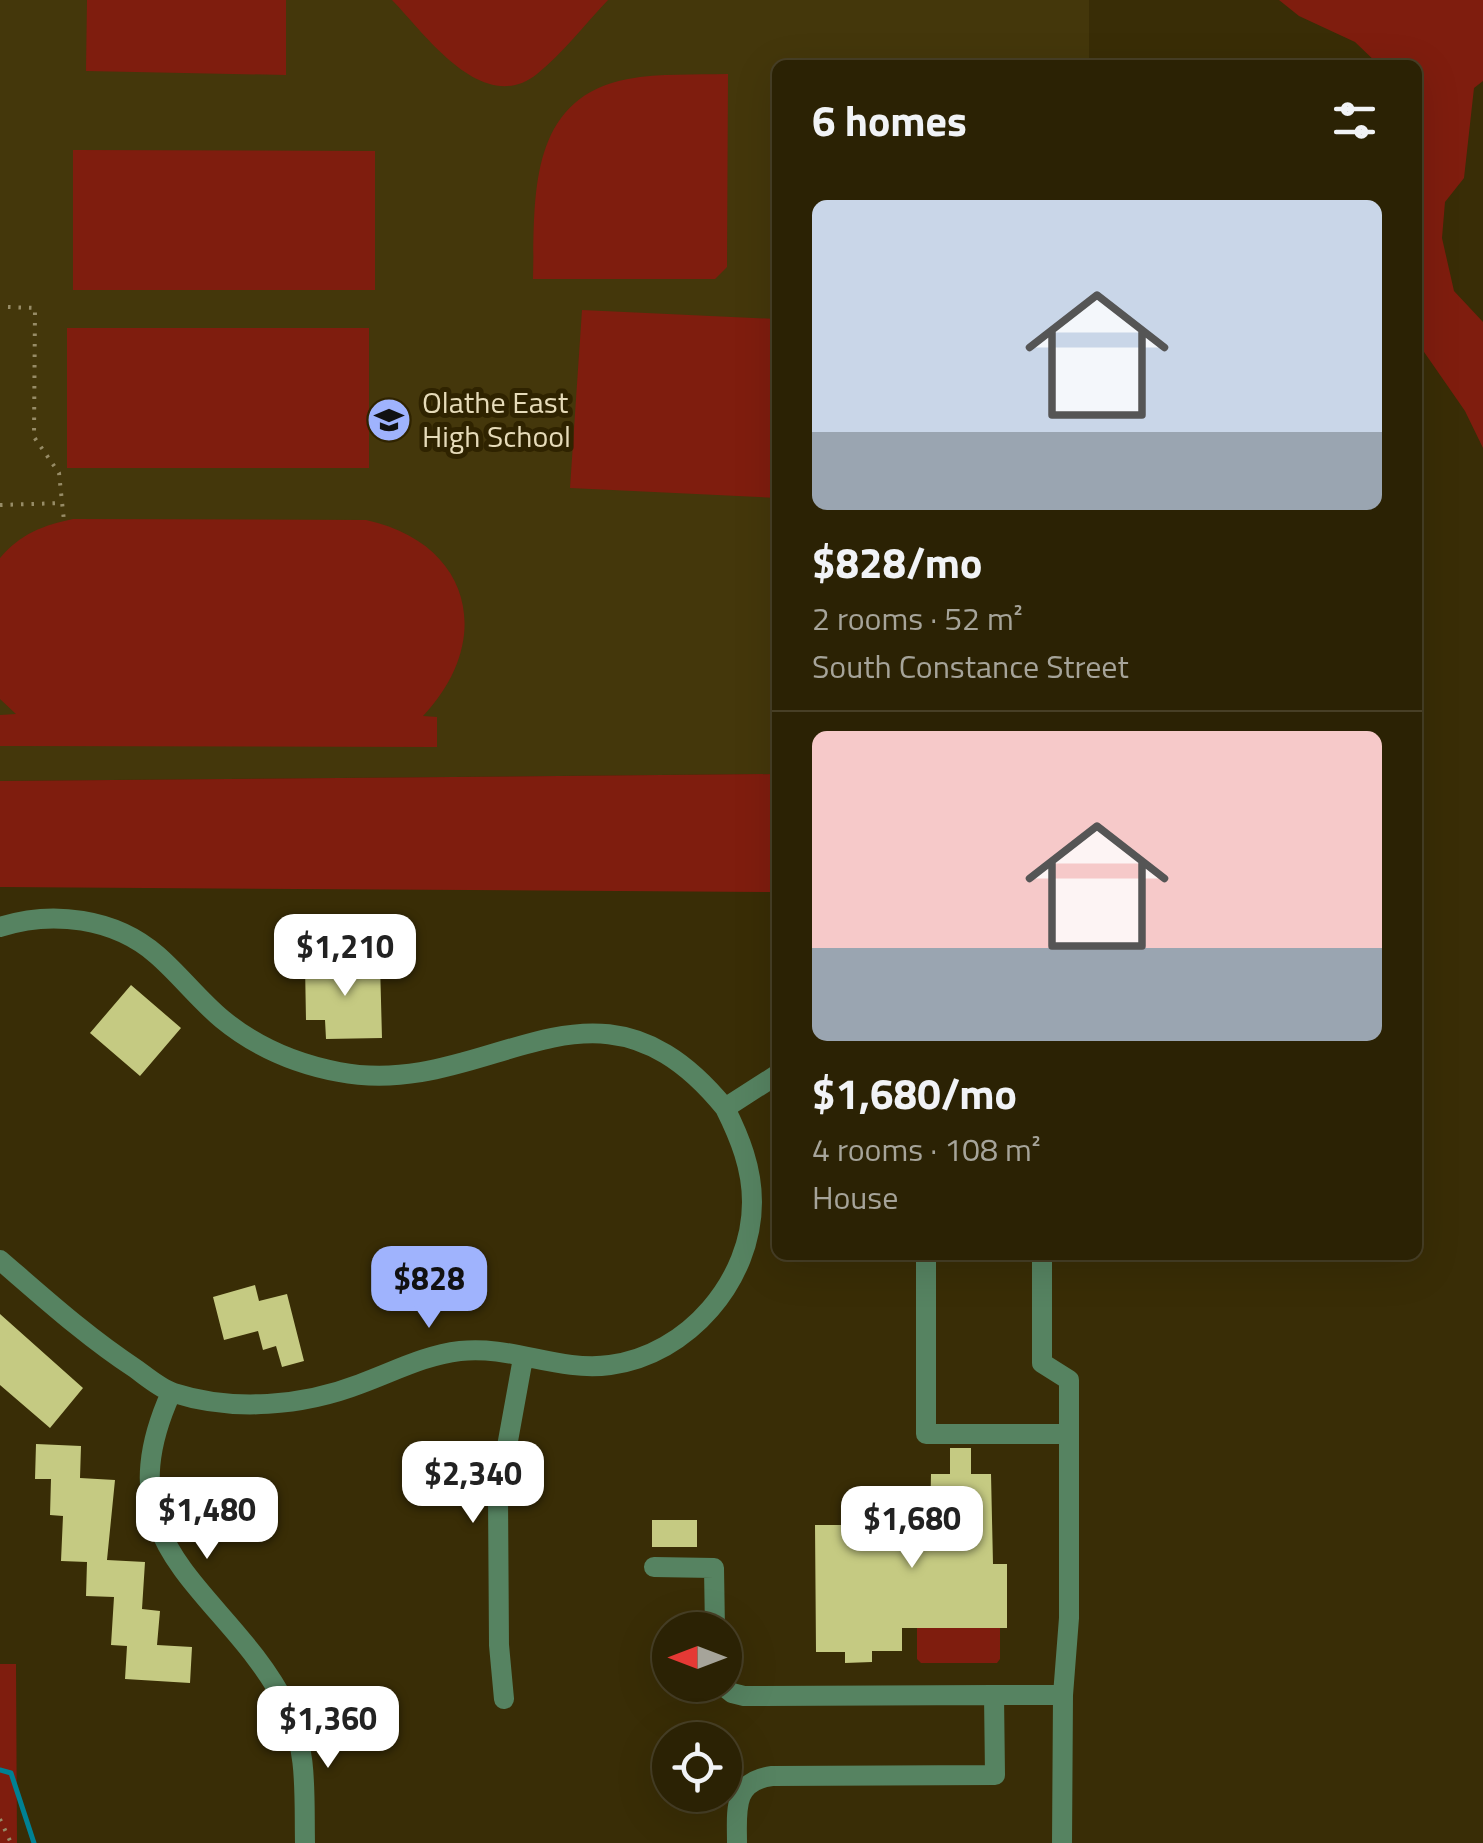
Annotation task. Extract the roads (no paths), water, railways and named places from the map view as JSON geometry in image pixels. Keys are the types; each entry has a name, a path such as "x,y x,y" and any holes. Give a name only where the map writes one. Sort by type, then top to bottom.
{"street":[{"path":"0,927 51,918 103,925 156,953 221,1018 244,1035 296,1062 324,1070 380,1077 411,1075 580,1032 607,1034 656,1048 682,1064 725,1108 747,1164 752,1205 750,1226 734,1273 712,1306 684,1335 657,1351 628,1362 578,1367 491,1350 462,1350 430,1356 320,1398 282,1403 242,1404 171,1393 96,1343 0,1260"},
{"path":"725,1108 772,1078"},
{"path":"926,1260 926,1434 1069,1434"},
{"path":"1042,1260 1042,1363 1069,1380 1069,1618 1063,1695 1062,1843"},
{"path":"504,1699 498,1496 502,1457 523,1358"},
{"path":"171,1393 155,1428 150,1462 150,1490 158,1523 187,1578 266,1672 288,1710 301,1748 305,1843"},
{"path":"654,1567 714,1568 715,1612"},
{"path":"738,1843 740,1797 750,1783 764,1777 994,1775 994,1694"},
{"path":"742,1696 1063,1695"}],"waterway":[{"path":"0,1770 11,1773 34,1843"}],"place":[{"name":"Olathe East High School","path":"389,420"}]}
